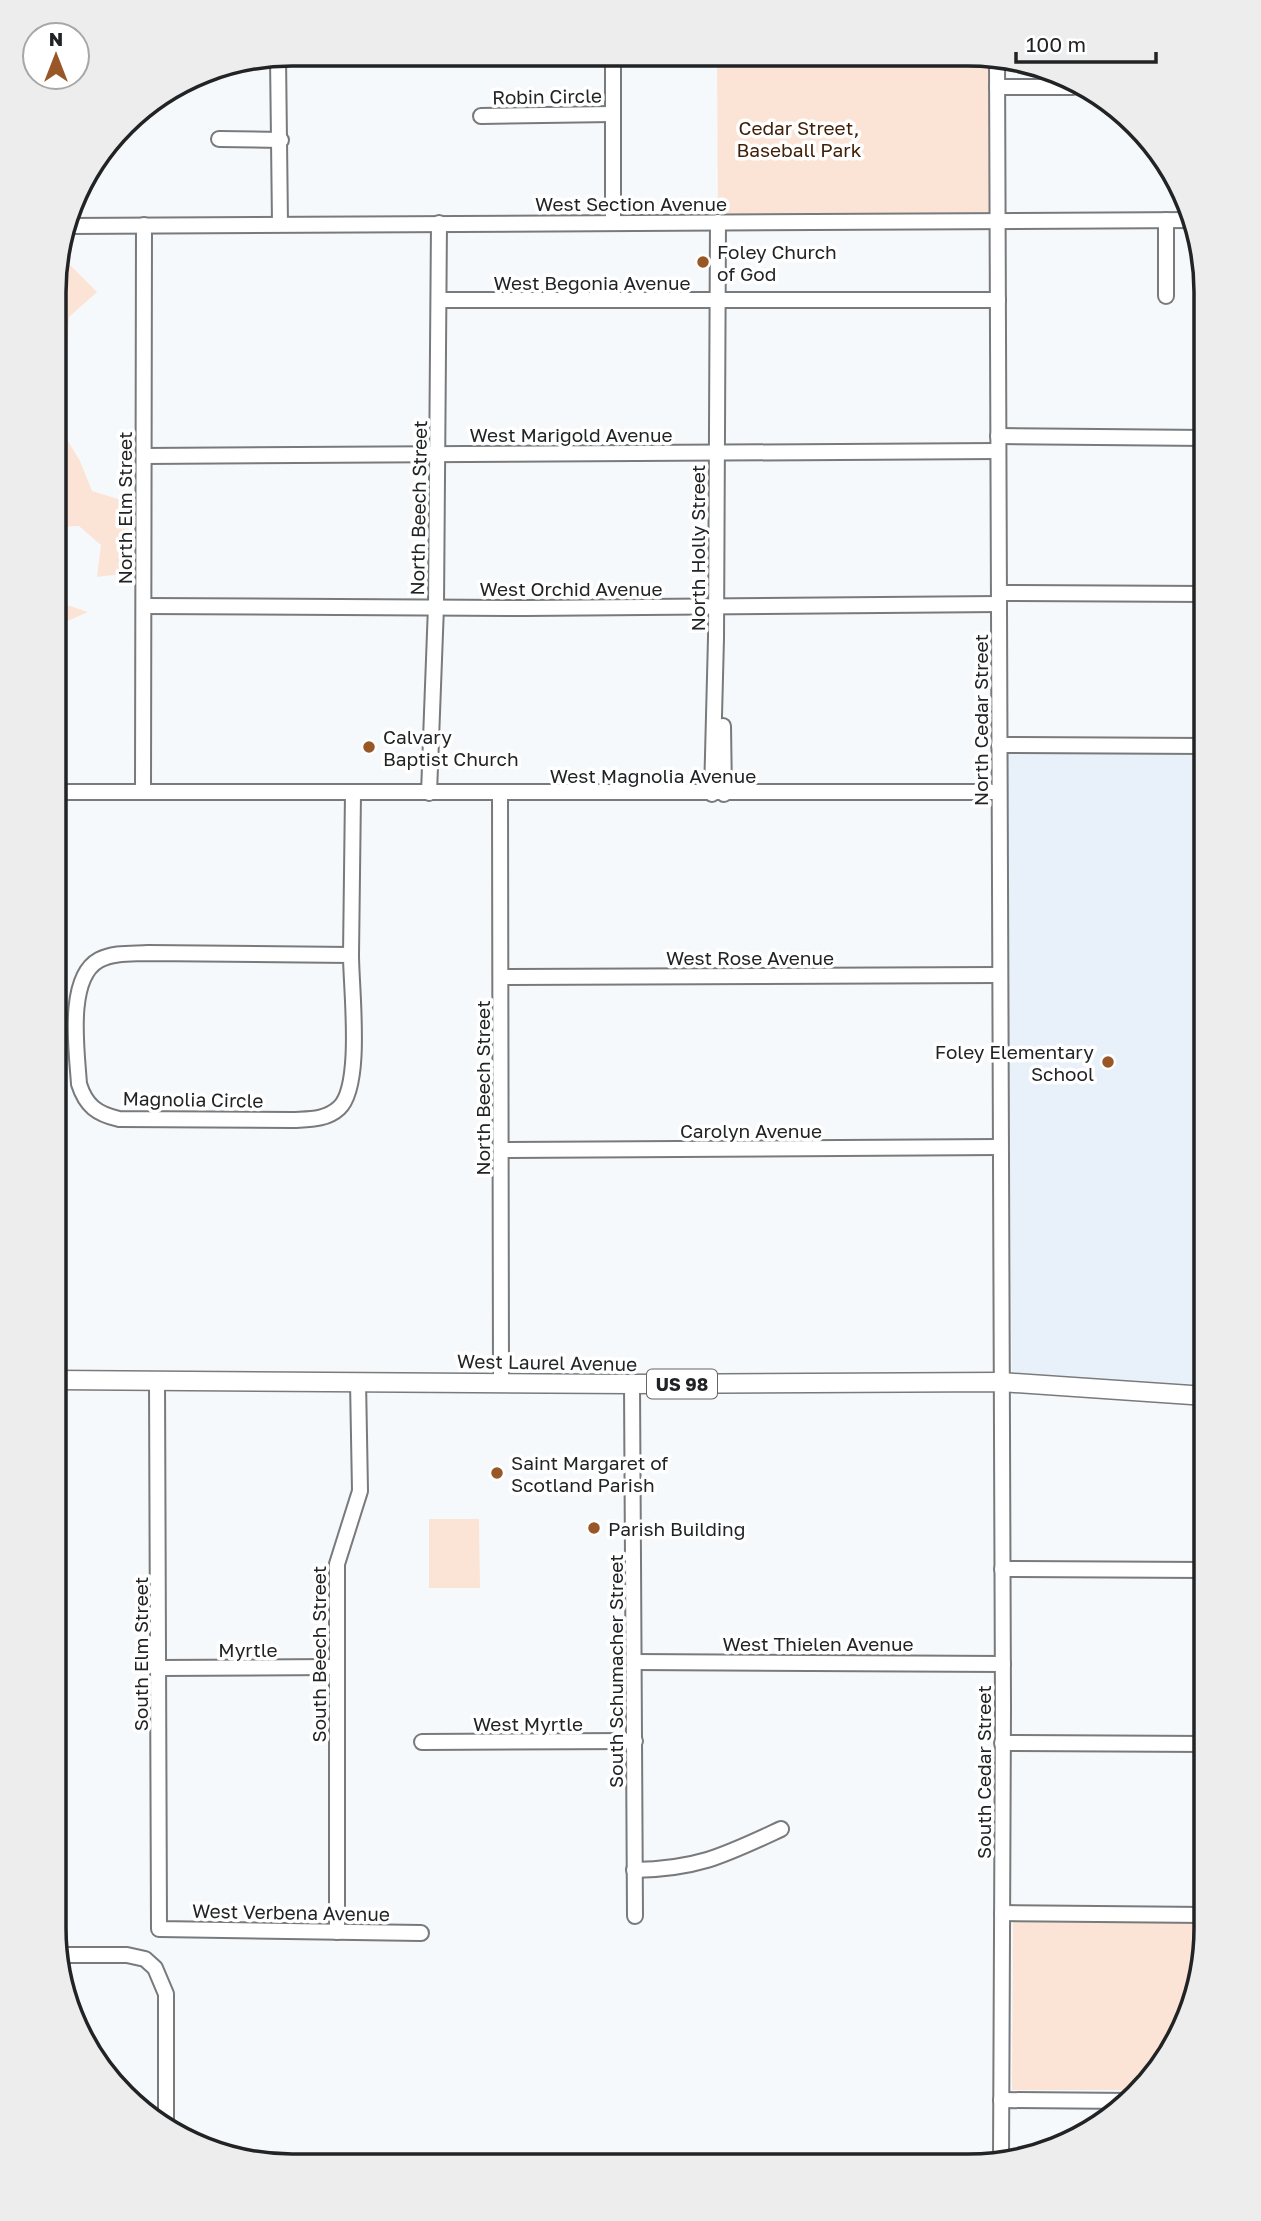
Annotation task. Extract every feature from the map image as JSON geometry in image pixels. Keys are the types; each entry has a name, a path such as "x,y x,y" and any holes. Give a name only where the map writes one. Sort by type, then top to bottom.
{"main road":[{"name":"West Laurel Avenue","path":"66,1380 632,1384 1001,1382 1194,1395"}],"street":[{"path":"280,224 282,67"},
{"path":"613,67 613,222"},
{"name":"North Cedar Street","path":"997,69 1001,1382"},
{"path":"997,87 1064,88"},
{"name":"Robin Circle","path":"481,116 613,114"},
{"path":"219,139 281,141"},
{"path":"1166,220 1166,296"},
{"name":"West Section Avenue","path":"76,226 1183,220"},
{"name":"North Holly Street","path":"718,222 716,301 720,606"},
{"name":"North Beech Street","path":"429,793 439,454 439,223"},
{"name":"North Elm Street","path":"143,791 144,225"},
{"name":"West Begonia Avenue","path":"439,300 998,300"},
{"name":"West Marigold Avenue","path":"144,456 717,453 1194,438"},
{"name":"West Orchid Avenue","path":"144,606 720,606 1194,594"},
{"path":"718,794 720,606"},
{"path":"999,745 1194,746"},
{"name":"West Magnolia Avenue","path":"66,792 999,792"},
{"name":"Magnolia Circle","path":"351,955 148,953 100,959 85,973 78,995 77,1051 83,1096 99,1113 119,1119 293,1120 331,1114 346,1099 352,1076 353,793"},
{"name":"North Beech Street","path":"500,794 501,1383"},
{"name":"West Rose Avenue","path":"501,977 999,975"},
{"name":"Carolyn Avenue","path":"502,1150 999,1147"},
{"name":"South Elm Street","path":"157,1380 159,1929"},
{"name":"South Beech Street","path":"337,1932 337,1564 355,1513 361,1479 358,1381"},
{"name":"South Cedar Street","path":"1001,1382 1001,2152"},
{"name":"South Schumacher Street","path":"632,1384 635,1916"},
{"path":"1002,1569 1194,1570"},
{"name":"West Thielen Avenue","path":"634,1662 1003,1664"},
{"name":"Myrtle","path":"159,1668 336,1667"},
{"name":"West Myrtle","path":"422,1742 635,1741"},
{"path":"1002,1743 1194,1744"},
{"path":"634,1870 666,1869 705,1863 781,1829"},
{"path":"1002,1913 1194,1915"},
{"name":"West Verbena Avenue","path":"159,1929 421,1933"},
{"path":"69,1955 127,1955 145,1959 155,1968 166,1994 166,2115"},
{"path":"1001,2100 1115,2101"}],"shaded area":[{"name":"Foley Elementary School","path":"1006,752 1194,753 1194,1384 1012,1372"}],"green space":[{"name":"Cedar Street, Baseball Park","path":"717,66 991,68 991,214 718,222"},
{"path":"68,263 97,292 69,317 66,362"},
{"path":"66,438 80,461 92,491 121,500 130,525 121,574 97,577 101,545 79,526 66,527"},
{"path":"66,606 88,612 66,622"},
{"path":"429,1519 479,1519 480,1588 429,1588"},
{"path":"1013,1922 1194,1923 1190,1973 1183,2001 1156,2054 1127,2090 1012,2090"}],"place":[{"name":"Foley Church of God","path":"703,262"},
{"name":"Calvary Baptist Church","path":"369,747"},
{"name":"Foley Elementary School","path":"1108,1062"},
{"name":"Saint Margaret of Scotland Parish","path":"497,1473"},
{"name":"Parish Building","path":"594,1528"}]}
